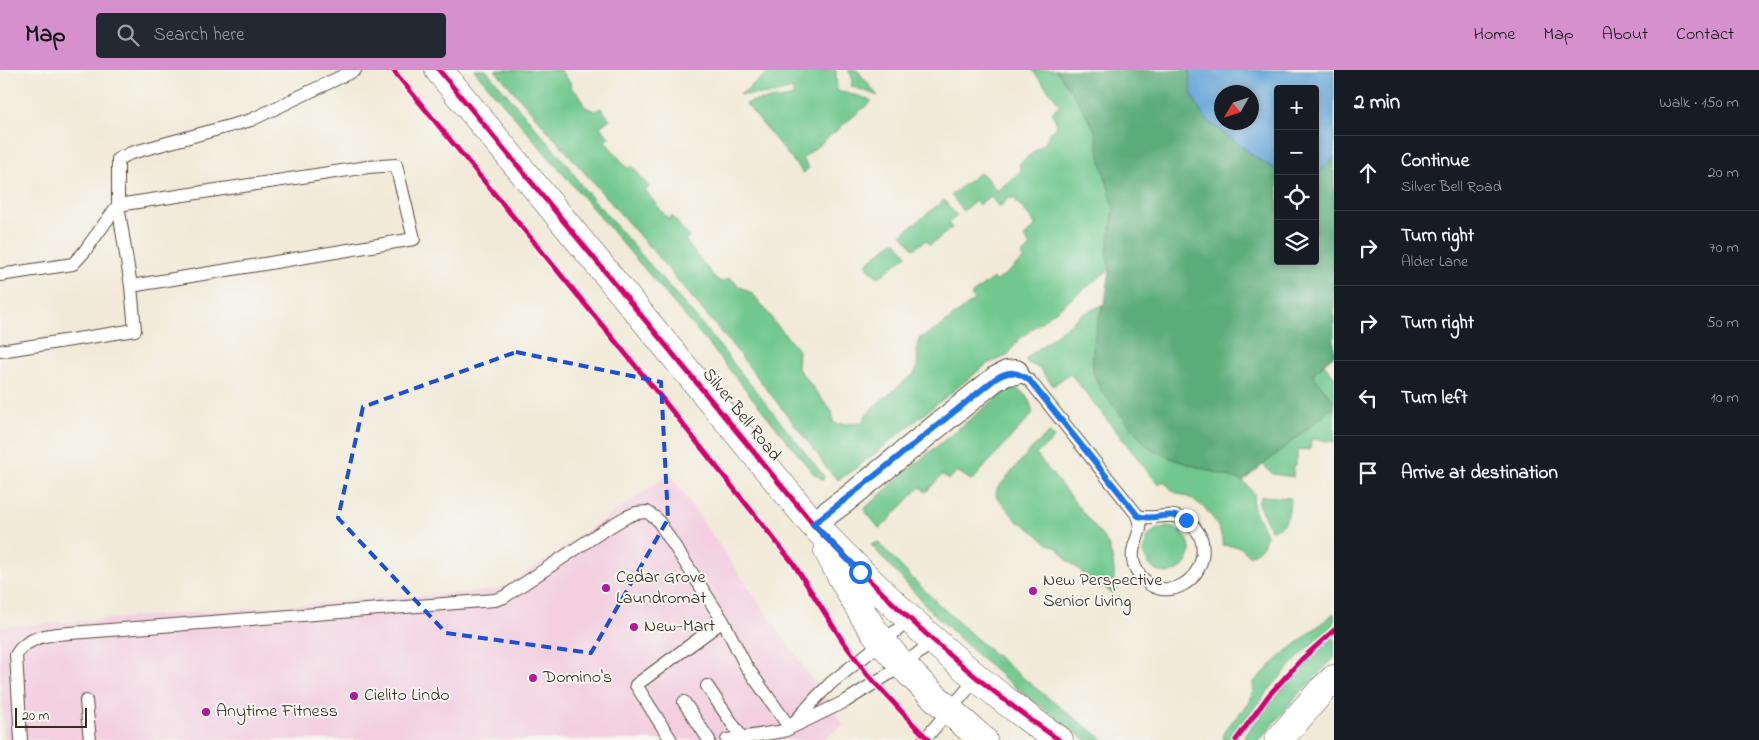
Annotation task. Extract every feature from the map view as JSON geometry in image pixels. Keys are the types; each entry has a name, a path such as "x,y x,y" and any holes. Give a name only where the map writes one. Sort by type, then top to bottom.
{"street":[{"name":"Silver Bell Road","path":"440,70 813,524 860,572 934,641 977,678 1034,723 1059,740"},
{"path":"813,524 995,379 1007,373 1016,372"},
{"name":"Silver Bell Road","path":"813,524 851,595 883,641 903,665 982,740"},
{"path":"1279,740 1322,690 1334,679"}],"lane":[{"path":"0,351 135,330 131,286 118,205 118,159 131,152 251,120 355,70"},
{"path":"0,275 73,264 118,205 368,167 396,165 414,239 131,286"},
{"path":"1016,372 1030,381 1138,516 1141,528 1134,542 1133,550 1134,563 1139,573 1149,583 1158,588 1177,587 1188,581 1198,571 1203,555 1201,538 1195,528 1182,518 1172,515 1147,518 1138,516"},
{"path":"21,740 16,655 21,648 32,640 84,632 350,613 495,600 504,597 604,530 626,517 642,512 652,514 657,519 723,621 746,666 790,728"},
{"path":"780,740 821,693 911,619"},
{"path":"670,740 636,685 686,654 723,621"},
{"path":"727,740 772,734 790,728 846,702 903,665 934,641"},
{"path":"924,740 977,678"},
{"path":"707,686 742,738"},
{"path":"86,701 90,740"},
{"path":"684,702 709,740"}],"highlighted area":[{"path":"516,352 661,382 668,519 591,653 446,633 338,518 363,407"}],"shaded area":[{"path":"670,474 844,725 822,740 5,740 0,672 0,627 494,590 510,584"}],"green space":[{"path":"474,70 486,70 570,168 580,184 705,328 824,476 823,480 813,473 708,343"},
{"path":"495,70 560,70 570,82 571,88 580,95 584,106 594,111 601,108 610,119 600,127 609,137 605,141 628,169 632,166 649,187 645,190 668,219 672,216 689,237 685,241 716,279 722,282 730,278 753,294 772,318 773,322 798,350 797,367 832,412 834,424 863,423 865,416 873,407 914,374 920,338 936,330 974,300 971,295 993,278 996,282 1024,259 1021,255 1031,247 1024,237 1034,228 1035,224 1014,198 1009,198 999,207 990,196 979,205 976,201 963,211 951,195 979,173 983,174 997,191 1021,171 1019,164 1046,142 1049,133 1056,128 1057,124 1052,113 1059,105 1058,102 1032,70 1056,70 1076,98 1095,130 1101,161 1114,208 1107,254 1110,269 1019,339 1007,356 987,364 855,469 838,480 826,468 816,452 732,345"},
{"path":"771,70 836,70 837,91 872,101 802,159 809,168 803,173 746,104 793,96 793,89 773,94 740,95"},
{"path":"848,70 857,70 878,96 851,86 852,78"},
{"path":"1056,70 1189,70 1204,118 1214,126 1214,130 1220,130 1255,157 1274,169 1274,265 1319,265 1319,172 1334,158 1334,355 1312,374 1334,402 1334,407 1243,481 1178,461 1150,449 1102,392 1093,372 1093,346 1099,318 1105,302 1110,270 1107,254 1114,208 1101,161 1095,130 1076,98"},
{"path":"944,200 957,216 948,223 952,228 930,245 926,240 914,249 902,234"},
{"path":"895,240 907,255 881,276 876,276 867,266 867,263"},
{"path":"1103,305 1093,346 1093,372 1102,392 1150,449 1178,461 1243,481 1255,494 1253,505 1266,536 1263,546 1250,556 1240,547 1223,545 1220,531 1216,524 1208,512 1197,502 1173,491 1164,481 1158,484 1070,373 1053,386 1040,369 1025,361 1081,315"},
{"path":"1324,364 1334,376 1334,402 1312,374"},
{"path":"1009,388 1018,389 1024,394 1031,404 1032,415 972,481 957,471 949,480 942,475 926,492 920,487 880,529 864,510 866,507 926,455"},
{"path":"1334,407 1334,442 1311,439 1310,450 1298,449 1293,477 1273,474 1263,465"},
{"path":"1049,433 1054,436 1053,440 1036,454 1106,541 1114,566 1116,590 1113,594 1101,585 1093,584 1067,560 1059,549 1048,544 1021,522 1019,523 996,496 997,489 1031,449"},
{"path":"1262,496 1290,498 1287,518 1277,528 1271,530 1258,504"},
{"path":"1162,527 1172,527 1186,537 1190,550 1186,563 1180,569 1172,573 1162,573 1148,563 1144,555 1144,545 1154,531"},
{"path":"878,542 904,570 986,647 1044,695 1104,740 1085,740 1021,692 985,662 932,612 871,545"},
{"path":"1334,613 1334,625 1305,651 1279,679 1231,740 1224,740 1223,734 1225,730 1248,702 1253,690 1253,683 1287,650"},
{"path":"1334,637 1334,658 1295,698 1260,740 1242,740 1263,712 1308,660"}],"water":[{"path":"1189,70 1334,70 1334,158 1319,172 1319,85 1274,85 1274,169 1255,157 1220,130 1259,130 1259,85 1214,85 1214,126 1204,118 1192,95"}],"cycle path":[{"path":"393,70 661,397 793,563 842,640 867,674 929,740"},
{"path":"439,70 813,524 931,638 993,691 1059,740"},
{"path":"1236,740 1269,695 1303,658 1334,630"}],"place":[{"name":"Cedar Grove Laundromat","path":"606,588"},
{"name":"New Perspective Senior Living","path":"1033,591"},
{"name":"New-Mart","path":"634,627"},
{"name":"Domino's","path":"533,678"},
{"name":"Cielito Lindo","path":"354,696"},
{"name":"Anytime Fitness","path":"206,712"}],"route":[{"path":"860,572 813,524 995,379 1012,372 1023,375 1030,381 1138,516 1147,518 1172,515 1186,520"}]}
